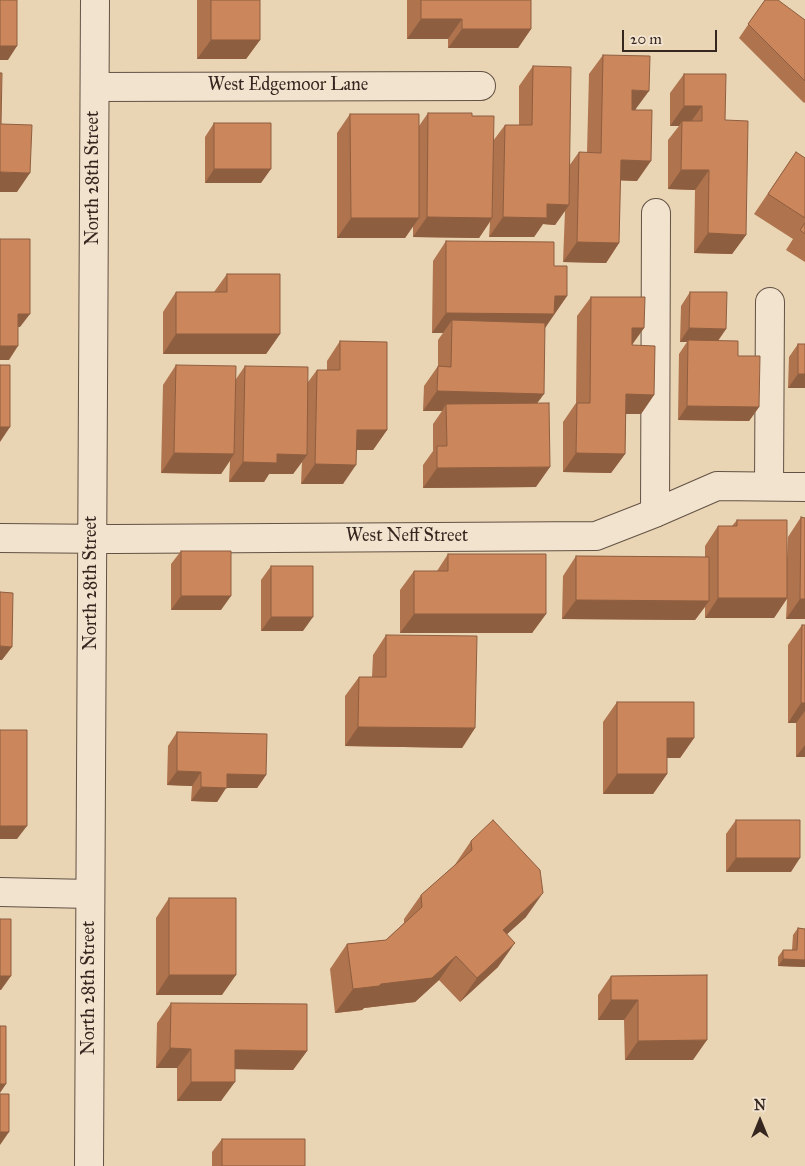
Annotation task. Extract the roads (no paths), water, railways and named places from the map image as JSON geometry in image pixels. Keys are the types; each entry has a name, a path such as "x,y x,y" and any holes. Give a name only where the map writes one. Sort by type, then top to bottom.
{"street":[{"name":"North 28th Street","path":"89,1166 95,0"},
{"name":"West Edgemoor Lane","path":"95,87 481,86"},
{"path":"655,513 656,212"},
{"path":"769,486 770,302"},
{"name":"West Neff Street","path":"0,538 596,536 717,486 805,487"},
{"path":"0,892 90,894"}]}
